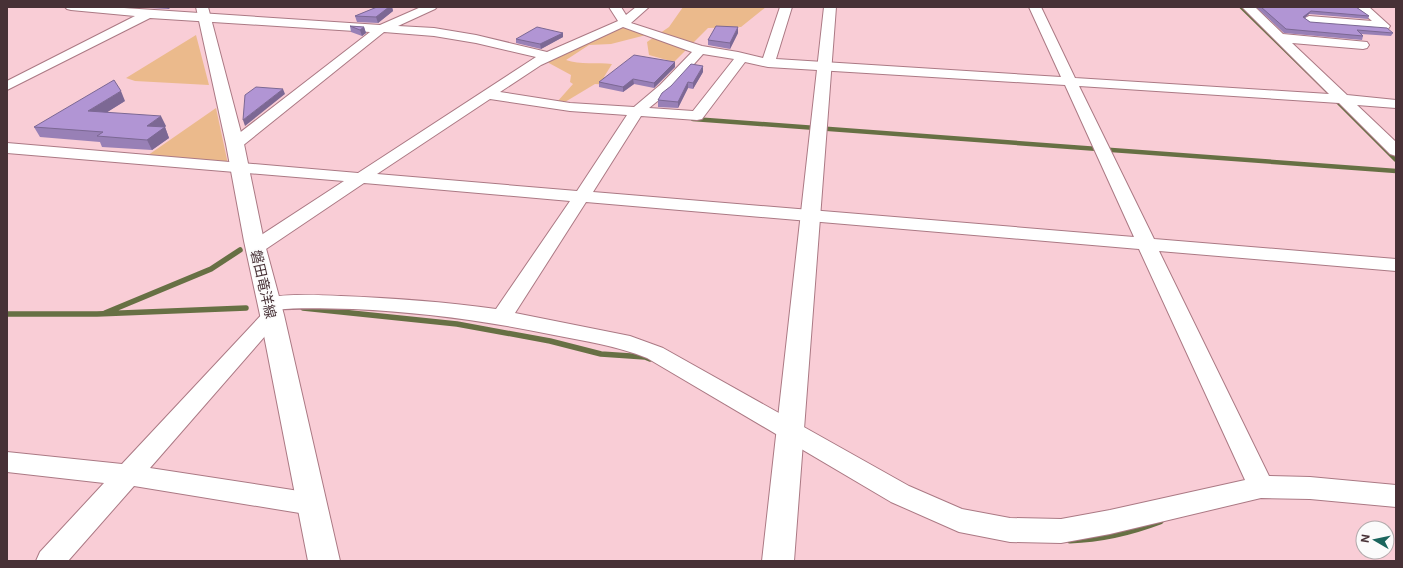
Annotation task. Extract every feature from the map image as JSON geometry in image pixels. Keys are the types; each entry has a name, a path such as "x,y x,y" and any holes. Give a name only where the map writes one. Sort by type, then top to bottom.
{"main road":[{"path":"778,561 830,7"},
{"name":"磐田竜洋線","path":"209,10 239,168 324,561"}],"street":[{"path":"71,7 148,14 209,10 382,29 434,32 469,38 550,57"},
{"path":"235,144 382,29 396,21 432,7"},
{"path":"615,7 627,24 670,41 700,50 768,62 1342,99 1396,104"},
{"path":"256,247 536,62 625,22 644,7"},
{"path":"768,62 786,7"},
{"path":"1035,7 1261,487"},
{"path":"1248,7 1396,151"},
{"path":"1309,20 1384,26 1362,7"},
{"path":"7,86 148,14"},
{"path":"1280,38 1363,45"},
{"path":"502,317 637,112 642,106 665,88 700,50"},
{"path":"488,94 570,107 697,116 742,57"},
{"path":"7,148 1396,265"},
{"path":"50,561 129,475 270,310 296,301 386,304 447,309 502,317 630,343 655,353 900,494 959,520 1010,530 1061,531 1110,522 1261,487 1310,488 1396,496"},
{"path":"7,462 129,475 312,504"}],"shaded area":[{"path":"683,7 766,7 741,27 708,28 674,62 649,55 647,42 669,27"},
{"path":"622,24 650,34 611,44 589,45 566,60 571,62 612,64 604,77 620,81 610,85 595,84 565,102 557,102 573,84 570,82 571,75 547,62"},
{"path":"196,35 209,85 135,81 126,78"},
{"path":"216,108 228,164 141,160"}],"building":[{"path":"377,7 389,7 376,17 355,16"},
{"path":"1261,7 1356,7 1369,16 1311,11 1303,17 1310,22 1387,28 1393,33 1357,30 1363,36 1286,29"},
{"path":"350,26 364,27 360,30"},
{"path":"716,26 738,27 730,43 708,40"},
{"path":"537,27 563,33 540,44 516,39"},
{"path":"634,55 675,62 654,83 633,79 623,87 599,82"},
{"path":"691,64 703,66 693,83 688,82 678,102 658,100 662,93 671,86"},
{"path":"114,80 121,91 88,111 161,116 147,126 165,127 147,140 97,136 103,132 34,127"},
{"path":"256,87 283,89 243,120 245,95"}],"waterway":[{"path":"1241,7 1332,96"},
{"path":"1332,96 1396,160"},
{"path":"693,119 1396,171"},
{"path":"105,313 211,269 240,250"},
{"path":"7,314 97,314 246,308"},
{"path":"303,308 457,324 550,341 601,354 645,357 650,359"},
{"path":"1070,540 1116,534 1160,521"}]}
